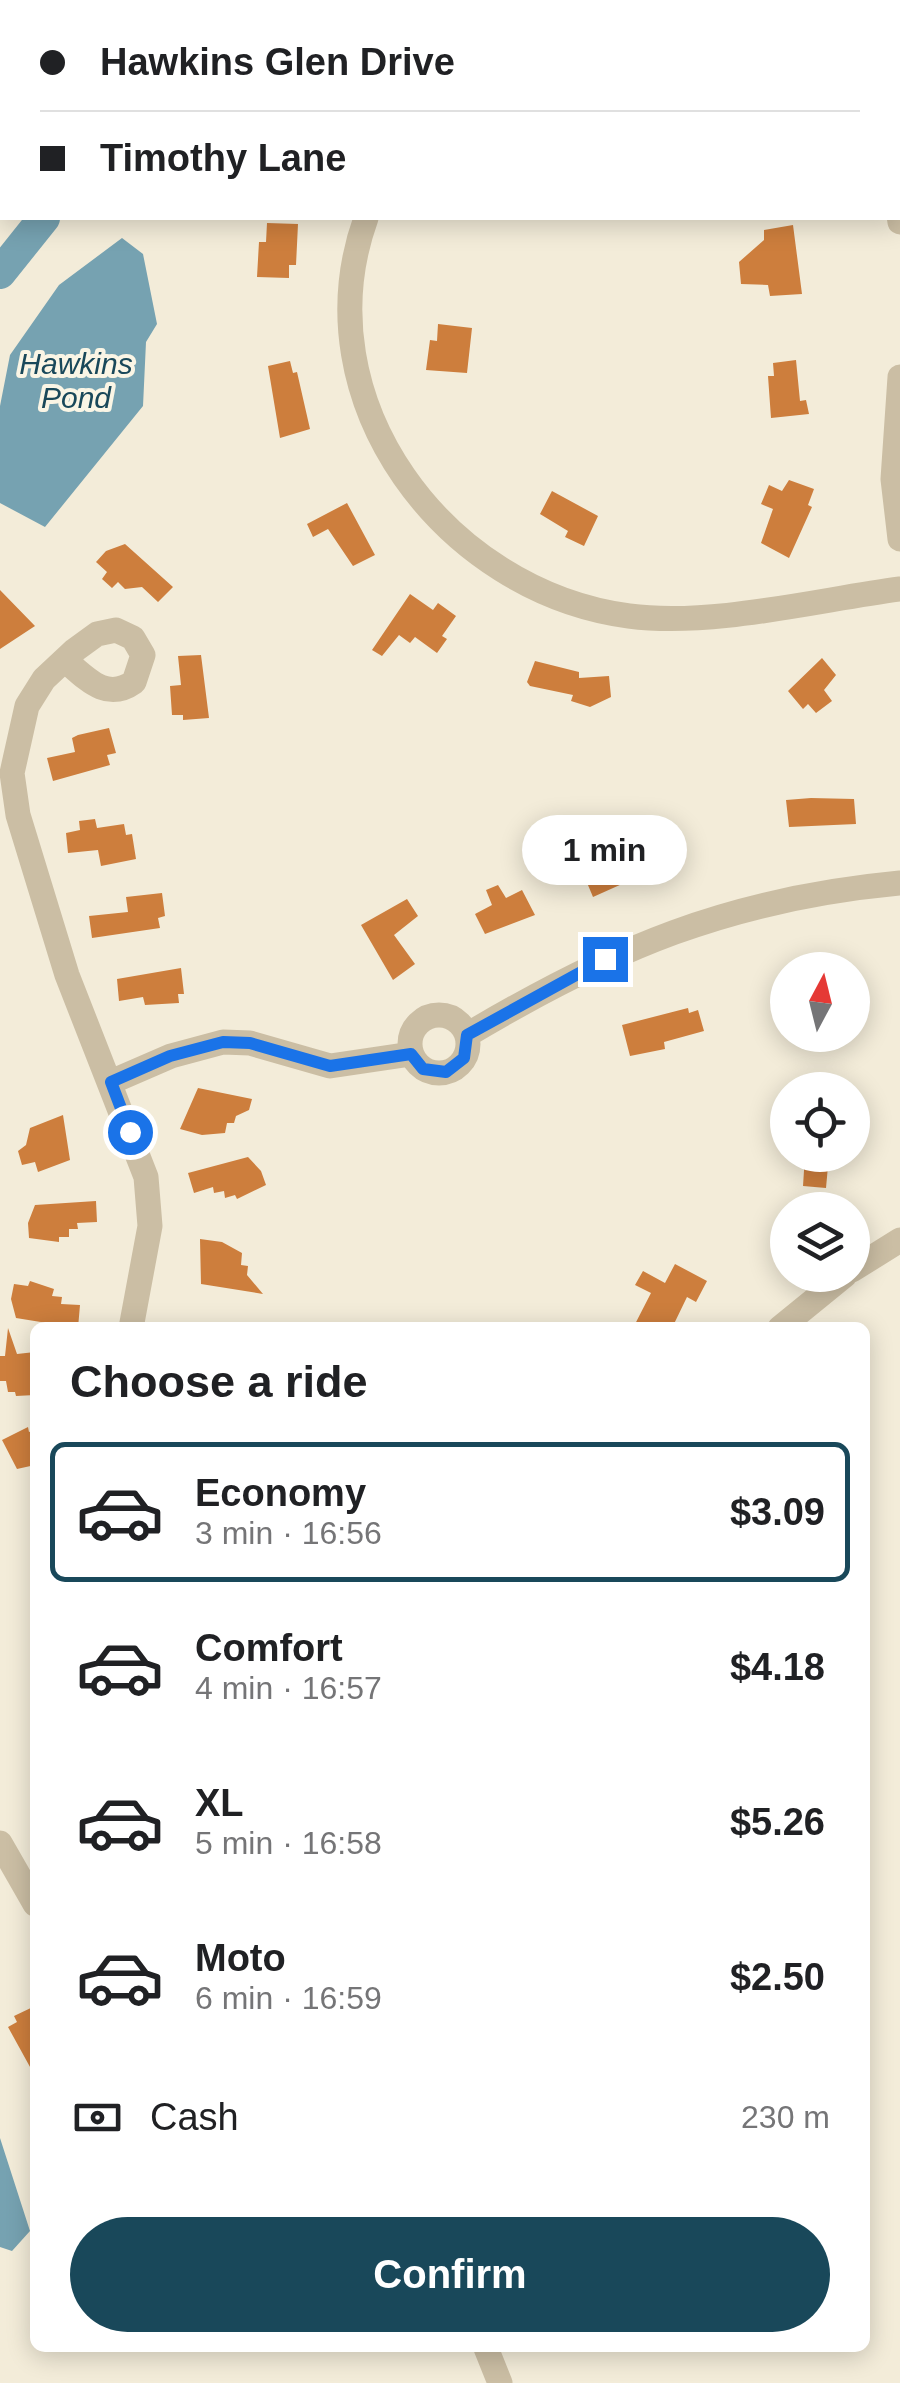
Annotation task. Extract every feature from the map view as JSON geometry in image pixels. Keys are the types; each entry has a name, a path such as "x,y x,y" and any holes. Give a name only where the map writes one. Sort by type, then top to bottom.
{"street":[{"path":"366,220 354,267 351,308 362,391 390,455 420,502 481,557 554,597 594,610 635,617 720,614 900,589"},
{"path":"900,377 893,479 900,539"},
{"path":"65,660 44,679 27,706 14,755 12,785 67,975 143,1167 150,1207 132,1322"},
{"path":"467,1035 605,959 718,914 799,894 900,883"},
{"path":"427,1017 451,1017 467,1035 464,1058 446,1072 423,1069 411,1054 411,1034 427,1017"},
{"path":"111,1082 170,1056 223,1042 250,1043 330,1066 411,1054"},
{"path":"870,1259 900,1240"},
{"path":"787,1322 824,1292"},
{"path":"0,1843 30,1895"},
{"path":"488,2352 500,2383"}],"water":[{"name":"Hawkins Pond","path":"122,238 143,254 157,324 146,342 143,406 45,527 0,503 0,406 10,355 59,285"},
{"path":"0,2138 30,2231 12,2251 0,2247"}],"building":[{"path":"267,223 298,224 296,265 289,265 289,278 257,277 259,242 266,242"},
{"path":"793,225 802,294 770,296 768,285 741,284 739,262 764,240 764,230"},
{"path":"438,324 472,328 467,373 426,370 430,340 437,341"},
{"path":"796,360 800,401 806,400 809,414 771,418 768,376 774,376 773,363"},
{"path":"290,361 293,373 297,372 310,429 280,438 268,366"},
{"path":"789,480 814,489 808,505 812,507 789,558 761,543 773,509 761,504 769,485 782,491"},
{"path":"552,491 598,516 584,546 565,537 568,531 540,514"},
{"path":"347,503 375,555 353,566 328,529 313,537 307,524"},
{"path":"125,544 173,587 158,602 142,587 125,589 118,582 112,588 102,579 107,572 96,562 106,551"},
{"path":"0,590 35,626 0,649"},
{"path":"410,594 433,610 438,603 456,616 442,636 447,639 437,653 415,637 410,643 399,635 382,656 372,650"},
{"path":"201,655 209,718 183,720 183,715 172,715 170,686 181,685 178,656"},
{"path":"822,658 836,675 824,690 832,701 816,713 808,704 803,709 788,691"},
{"path":"535,661 579,672 579,678 609,676 611,697 590,707 571,701 573,695 530,686 527,682"},
{"path":"109,728 116,753 107,755 110,765 53,781 47,758 75,752 72,738 78,735"},
{"path":"854,799 856,824 789,827 786,800"},
{"path":"95,819 97,828 124,824 126,835 132,834 136,859 101,866 98,850 68,853 66,833 80,830 79,821"},
{"path":"623,836 634,850 640,848 651,871 593,897 580,866 591,861 598,847"},
{"path":"498,885 506,898 522,890 535,915 485,934 475,914 492,905 486,890"},
{"path":"162,893 165,916 158,918 160,928 92,938 89,916 128,912 126,897"},
{"path":"407,899 418,916 394,935 415,964 393,980 361,925"},
{"path":"181,968 184,994 178,994 179,1003 145,1005 143,997 119,1001 117,979"},
{"path":"688,1008 689,1013 698,1010 704,1031 664,1042 665,1049 630,1056 622,1025"},
{"path":"198,1088 252,1099 249,1110 236,1116 234,1123 227,1123 225,1133 202,1135 180,1129"},
{"path":"63,1115 70,1160 38,1172 35,1162 22,1165 18,1151 26,1145 30,1128"},
{"path":"248,1157 261,1171 266,1185 237,1199 235,1195 225,1198 224,1191 214,1193 213,1187 194,1193 188,1173"},
{"path":"804,1172 827,1172 826,1188 803,1186"},
{"path":"96,1201 97,1222 77,1223 78,1229 69,1229 69,1237 59,1237 59,1242 29,1238 28,1223 35,1205"},
{"path":"200,1239 222,1242 242,1253 241,1265 248,1266 247,1275 263,1294 201,1284"},
{"path":"675,1264 707,1281 696,1302 687,1297 675,1322 636,1322 651,1293 635,1285 643,1271 665,1283"},
{"path":"30,1281 54,1289 52,1296 62,1297 61,1304 80,1305 79,1322 16,1318 11,1299 14,1284 28,1286"},
{"path":"8,1328 17,1354 30,1353 30,1395 16,1396 15,1392 8,1392 6,1381 0,1381 0,1356 5,1356"},
{"path":"28,1427 30,1466 17,1469 2,1440"},
{"path":"30,2008 30,2067 8,2027 17,2022 14,2016"}],"waterway":[{"path":"0,273 42,220"}],"route":[{"path":"130,1132 111,1082 170,1056 210,1044 236,1042 341,1067 411,1054 423,1069 446,1072 455,1069 464,1058 467,1035 524,1000 605,959"}]}
